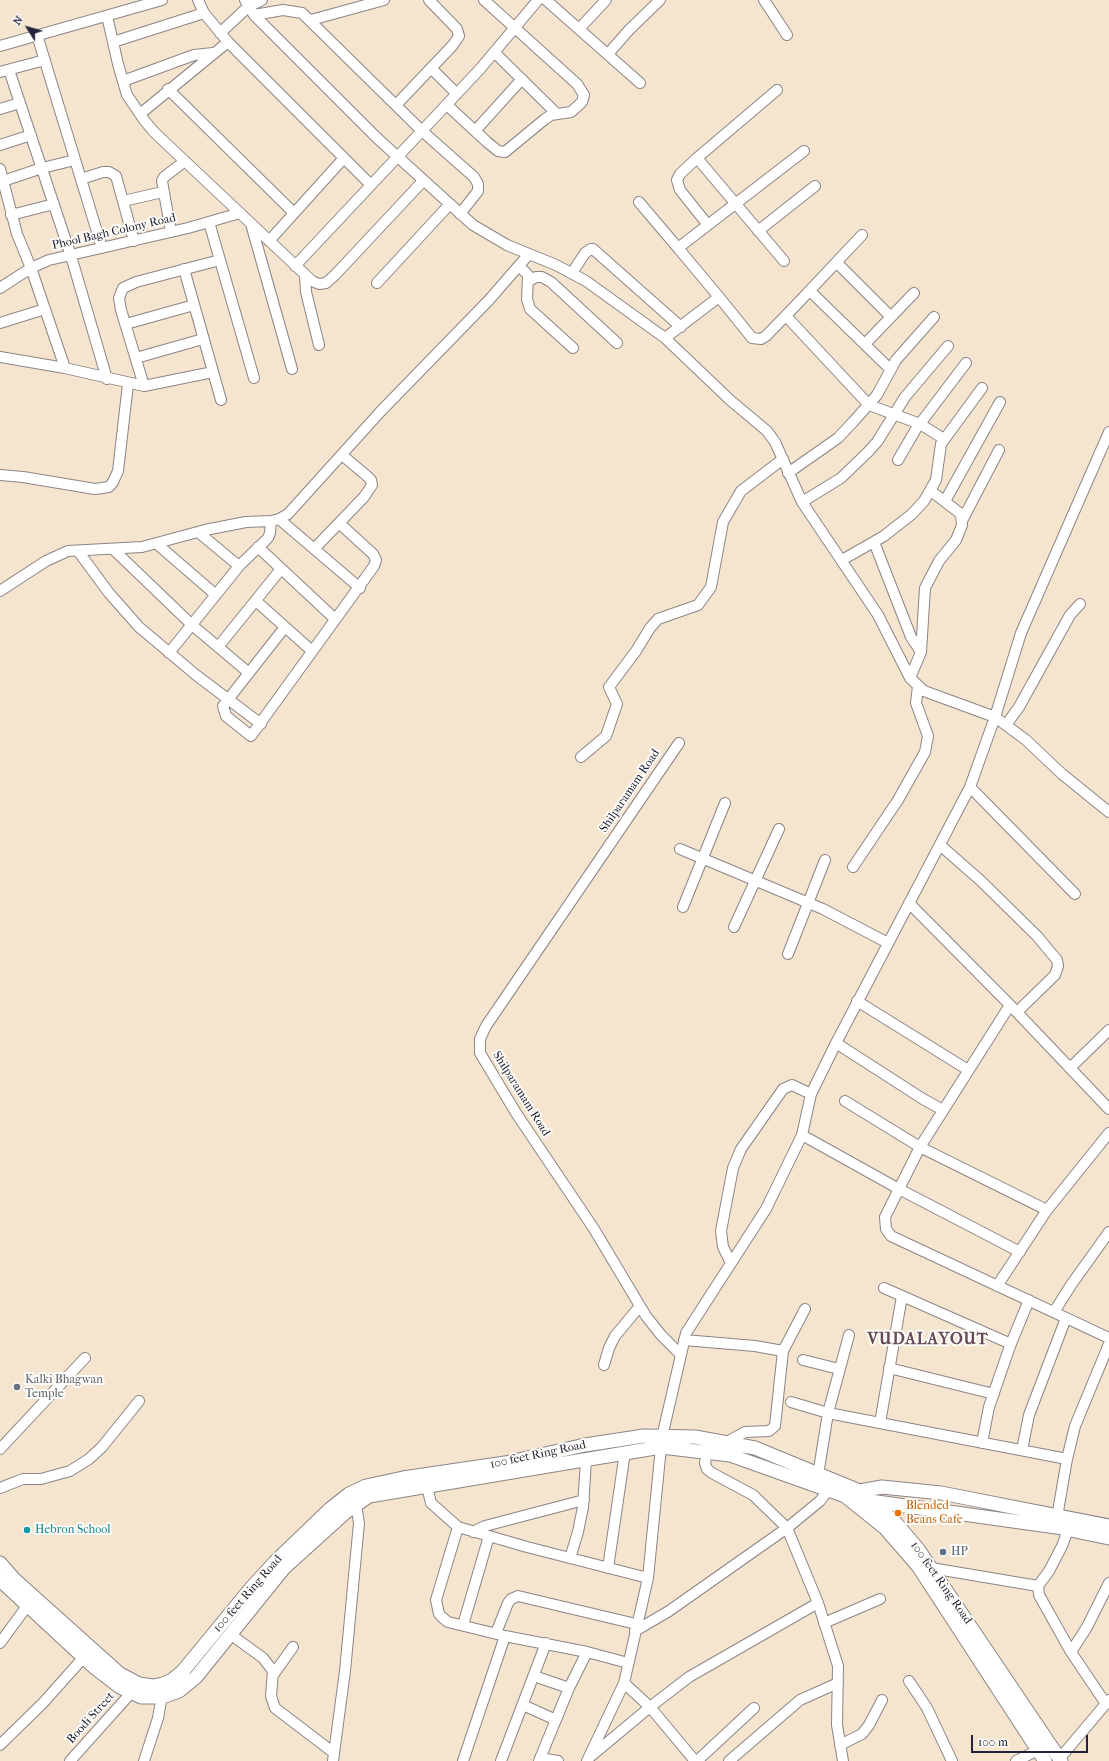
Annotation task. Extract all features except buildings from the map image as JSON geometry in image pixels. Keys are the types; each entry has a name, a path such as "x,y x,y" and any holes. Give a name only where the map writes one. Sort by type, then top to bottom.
{"main road":[{"name":"100 feet Ring Road","path":"164,1684 172,1680 183,1671 252,1587 291,1546 330,1509 349,1494 366,1486 403,1478 505,1463 585,1445 644,1436 662,1442 707,1452 730,1454 864,1503 895,1522 918,1549 1060,1760"},
{"name":"100 feet Ring Road","path":"0,1580 84,1657 120,1687 141,1697 162,1697 179,1691 196,1677 284,1568 346,1512 369,1496 586,1460 625,1452 662,1442 695,1437 755,1448 857,1490 864,1503 918,1566 1042,1756"},
{"path":"845,1496 857,1490 882,1487 941,1492 1109,1538"},
{"path":"864,1503 1060,1524 1109,1526"},
{"path":"0,1563 14,1579 120,1674 139,1684 153,1686 164,1684"}],"street":[{"path":"0,46 162,0"},
{"path":"198,0 204,13 228,42 371,185"},
{"path":"220,33 249,7 262,0"},
{"path":"311,20 384,0"},
{"path":"396,105 458,40 459,33 429,0"},
{"path":"447,105 498,151 505,152 545,119 557,114 571,112 576,108 584,96 583,91 577,84 484,0"},
{"path":"295,266 495,53 538,0"},
{"path":"546,0 558,4 579,29 640,83"},
{"path":"579,29 606,0"},
{"path":"608,54 629,30 660,0"},
{"path":"764,0 787,35"},
{"path":"249,7 293,10 302,13 311,20 422,131 474,177 478,184 478,191 460,214"},
{"path":"249,7 397,158 449,205 491,237 572,273 586,281 665,338 730,400 767,431 783,459 802,502 878,615 910,678 924,690 995,717 1026,740 1062,774 1109,812"},
{"path":"113,42 204,13"},
{"path":"107,16 122,81 127,94 154,132 295,266 319,284 326,283 422,181"},
{"path":"37,35 102,248"},
{"path":"140,114 168,89 228,42"},
{"path":"495,53 557,114"},
{"path":"122,81 194,55 213,54"},
{"path":"45,60 5,71 20,103 54,204 107,379"},
{"path":"431,68 457,94"},
{"path":"475,131 522,80"},
{"path":"168,89 294,213"},
{"path":"708,224 677,185 677,180 680,174 777,90"},
{"path":"0,109 20,103"},
{"path":"0,145 31,136"},
{"path":"678,248 804,151"},
{"path":"268,241 344,158"},
{"path":"697,158 784,261"},
{"path":"2,181 42,168 75,160"},
{"path":"171,232 162,182 164,178 185,160"},
{"path":"0,169 11,215 31,268 65,368"},
{"path":"81,179 103,172 113,173 116,176 134,241"},
{"path":"758,231 815,186"},
{"path":"123,201 163,192"},
{"path":"639,202 752,338 756,339 766,336 862,235"},
{"path":"11,215 54,204"},
{"path":"377,283 449,205"},
{"name":"Phool Bagh Colony Road","path":"0,288 31,268 49,260 171,232 240,213"},
{"path":"209,222 254,378"},
{"path":"251,224 292,369"},
{"path":"572,273 585,253 593,249 681,326"},
{"path":"0,591 57,554 68,551 114,550 157,544 198,532 246,522 275,520 288,514 299,504 381,411 529,254"},
{"path":"144,386 119,298 123,288 136,282 220,260"},
{"path":"837,263 891,317"},
{"path":"519,266 528,275 529,281 527,298 530,309 573,348"},
{"path":"184,269 221,400"},
{"path":"305,275 306,292 319,345"},
{"path":"529,281 536,277 542,277 551,282 617,343"},
{"path":"810,291 890,369"},
{"path":"865,344 914,293"},
{"path":"665,338 719,297"},
{"path":"126,324 194,305"},
{"path":"0,323 45,309"},
{"path":"786,316 869,405 920,424 944,439"},
{"path":"788,472 838,438 869,405 890,369 911,341 934,317"},
{"path":"136,358 203,338"},
{"path":"802,502 841,478 877,442 905,397 948,346"},
{"path":"0,356 65,368 128,384 144,386 213,372"},
{"path":"898,460 920,424 966,363"},
{"path":"0,475 23,477 95,489 109,487 114,482 118,471 128,384"},
{"path":"842,560 874,542 912,514 931,491 936,480 939,452 944,439 982,388"},
{"path":"945,501 1000,402"},
{"path":"587,1760 624,1683 635,1627 648,1578 662,1442 686,1333 766,1209 802,1135 812,1094 836,1043 970,787 995,717 1021,633 1109,432"},
{"path":"910,678 921,652 924,588 939,561 956,540 961,530 963,519 999,450"},
{"path":"314,549 364,497 372,485 371,480 367,476 342,455"},
{"path":"581,757 606,736 617,704 609,687 636,651 650,628 658,619 698,605 711,587 723,522 741,491 783,459"},
{"path":"931,491 956,509 963,519"},
{"path":"169,653 239,566 268,538 275,520"},
{"path":"275,520 314,549 360,588"},
{"path":"286,627 223,706 226,716 251,736 335,619 360,588 374,566 376,560 373,554 339,523"},
{"path":"198,532 239,566"},
{"path":"874,542 911,637 921,652"},
{"path":"157,544 216,595"},
{"path":"258,547 335,619"},
{"path":"114,550 192,625 249,673"},
{"path":"78,551 127,614 169,653 261,724"},
{"path":"218,647 281,569"},
{"path":"256,601 312,651"},
{"path":"1006,725 1019,707 1070,615 1080,604"},
{"path":"853,867 898,800 925,752 928,736 916,703 918,686"},
{"name":"Shilparamam Road","path":"679,743 486,1026 480,1039 480,1053 490,1072 594,1229 640,1306 661,1335 681,1355"},
{"path":"970,787 1075,894"},
{"path":"683,907 725,803"},
{"path":"734,927 757,881 779,829"},
{"path":"940,845 981,881 1037,936 1057,960 1058,966 1055,975 1017,1012"},
{"path":"680,849 809,903 888,944"},
{"path":"788,954 825,860"},
{"path":"909,903 1010,1004 1109,1109"},
{"path":"857,1001 968,1070"},
{"path":"1010,1004 920,1148 885,1218 884,1224 888,1233 1109,1338"},
{"path":"1070,1068 1109,1030"},
{"path":"836,1043 923,1099 943,1110"},
{"path":"731,1263 723,1247 721,1231 733,1168 741,1148 783,1089 792,1085 812,1094"},
{"path":"845,1101 920,1148 1047,1210"},
{"path":"997,1286 1047,1210 1109,1133"},
{"path":"802,1135 900,1189 1020,1252"},
{"path":"1054,1312 1109,1232"},
{"path":"884,1288 1011,1344"},
{"path":"880,1423 902,1296"},
{"path":"982,1443 994,1394 1011,1344 1029,1300"},
{"path":"604,1365 609,1348 615,1336 640,1306"},
{"path":"725,1443 744,1432 769,1431 775,1426 783,1351 805,1309"},
{"path":"1022,1450 1029,1415 1066,1318"},
{"path":"818,1475 828,1412 848,1335"},
{"path":"684,1340 755,1346 783,1351"},
{"path":"1060,1760 1107,1702 1071,1652 1039,1595 1038,1586 1059,1552 1060,1524 1067,1459 1075,1426 1109,1344"},
{"path":"0,1449 85,1358"},
{"path":"803,1360 839,1369"},
{"path":"889,1368 994,1394"},
{"path":"0,1488 23,1479 41,1479 70,1471 89,1459 102,1448 139,1401"},
{"path":"791,1402 828,1412 880,1423 1067,1459"},
{"path":"608,1568 625,1452"},
{"path":"707,1452 705,1463 707,1469 753,1495 787,1528 818,1603 838,1666 837,1725 843,1761"},
{"path":"570,1558 578,1532 584,1500 586,1460"},
{"path":"427,1487 432,1503 458,1526 473,1532 648,1578"},
{"path":"463,1761 501,1634 508,1603 511,1599 518,1596 635,1627 670,1611 787,1528 820,1501 829,1489"},
{"path":"473,1532 485,1526 584,1500"},
{"path":"334,1757 345,1671 359,1524 356,1505"},
{"path":"458,1526 436,1600 439,1614 443,1618 448,1622 587,1652 628,1663"},
{"path":"463,1625 489,1536"},
{"path":"931,1568 1038,1586"},
{"path":"1071,1652 1087,1627 1109,1582"},
{"path":"824,1623 880,1599"},
{"path":"587,1760 650,1707 689,1677 818,1603"},
{"path":"0,1643 27,1606"},
{"path":"230,1634 268,1664 273,1675 271,1696 275,1708 334,1757"},
{"path":"501,1761 509,1736 523,1705 546,1643"},
{"path":"273,1675 293,1647"},
{"path":"558,1761 540,1760 569,1688 587,1652"},
{"path":"0,1745 43,1703 84,1657"},
{"path":"534,1676 569,1688"},
{"path":"909,1681 927,1708 952,1761"},
{"path":"624,1683 650,1707 696,1761 754,1708"},
{"path":"729,1761 800,1700 838,1683"},
{"path":"144,1761 158,1718 164,1684"},
{"name":"Boodi Street","path":"70,1761 131,1693"},
{"path":"840,1745 862,1734 869,1725 882,1700"},
{"path":"523,1705 556,1720"},
{"path":"1016,1761 1042,1756"}],"place":[{"name":"Kalki Bhagwan Temple","path":"17,1387"},
{"name":"Blended Beans Cafe","path":"898,1513"},
{"name":"Hebron School","path":"27,1530"},
{"name":"HP","path":"943,1552"}],"district":[{"name":"VUDALAYOUT","path":"928,1340"}]}
